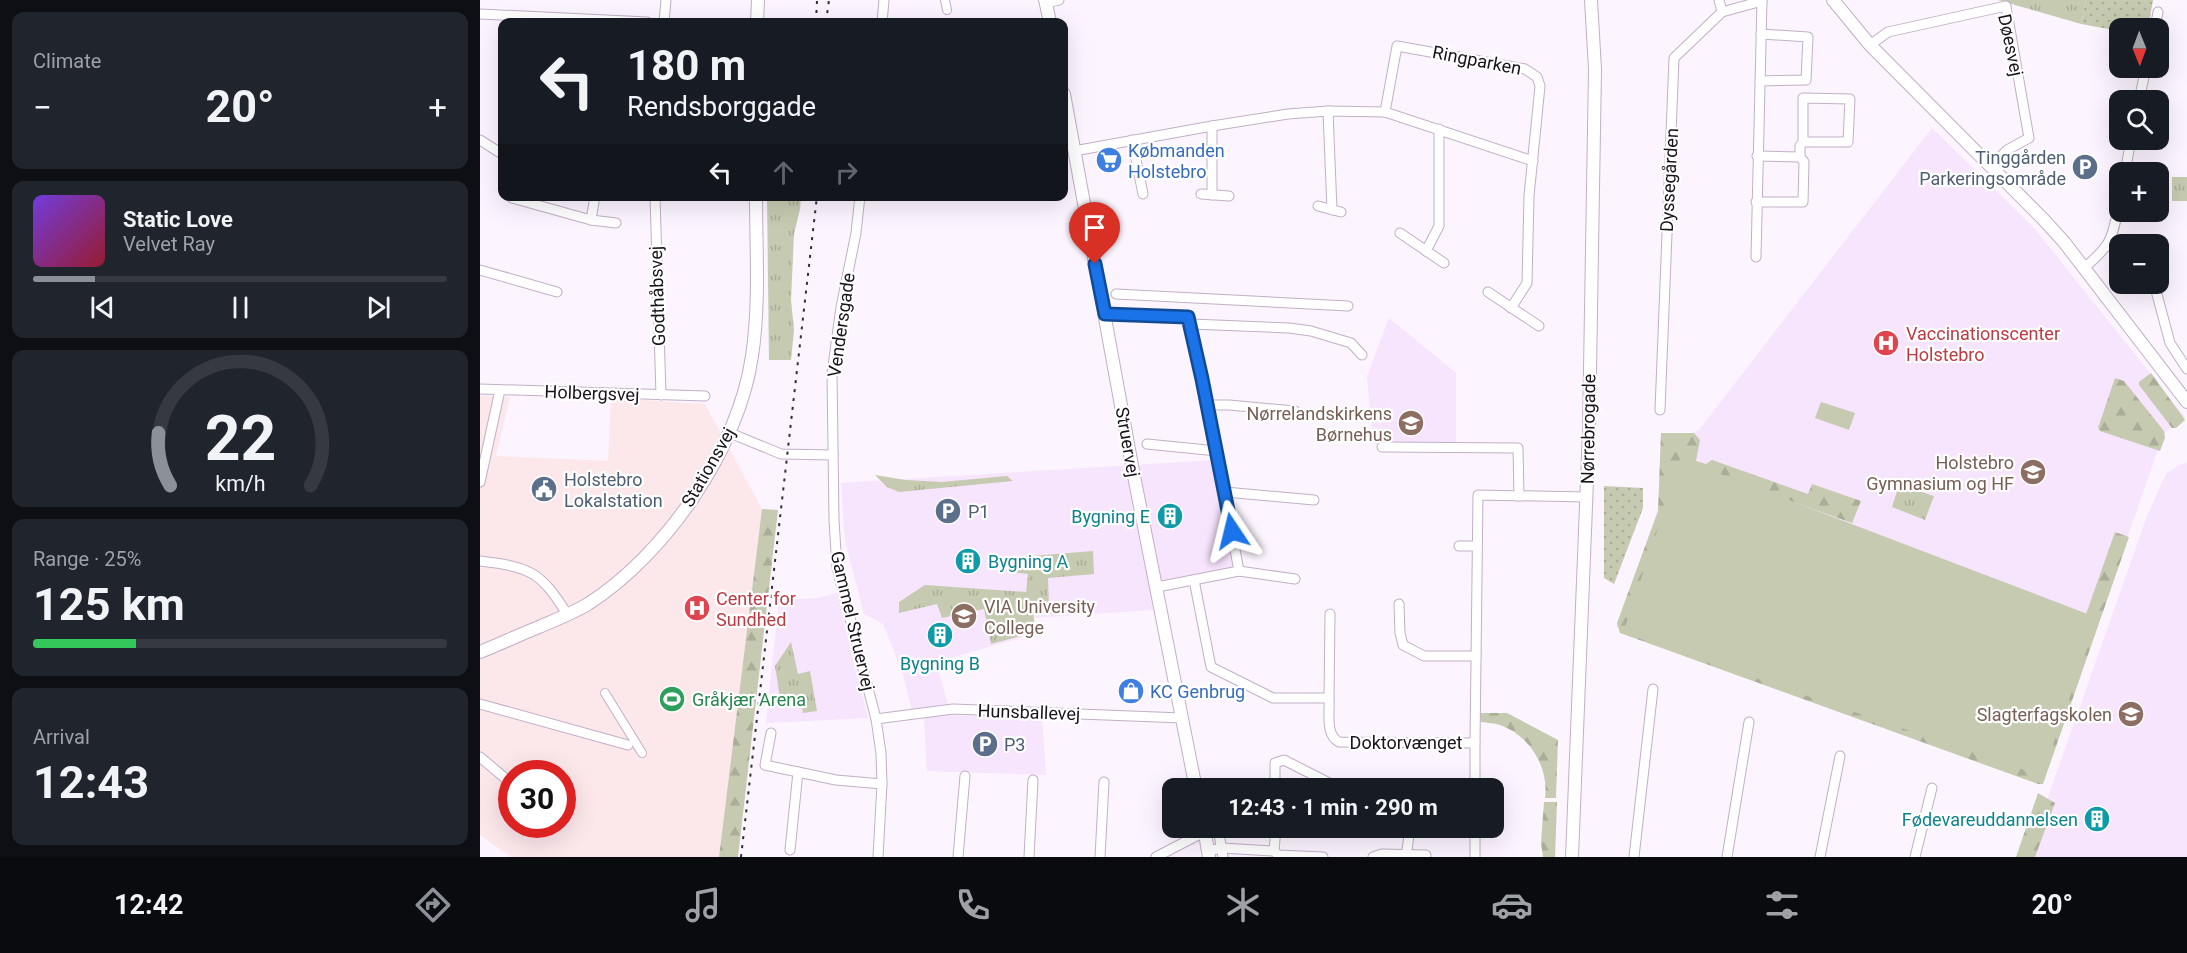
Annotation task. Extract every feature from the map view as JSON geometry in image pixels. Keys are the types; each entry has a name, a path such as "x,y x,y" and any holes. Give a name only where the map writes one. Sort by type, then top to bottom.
{"street":[{"path":"664,18 666,0"},
{"path":"757,18 758,0"},
{"path":"882,18 884,0"},
{"path":"945,0 947,10"},
{"path":"1049,18 1046,1 1059,0"},
{"name":"Nørrebrogade","path":"1572,857 1587,497 1595,69 1591,0"},
{"path":"1719,0 1722,12"},
{"path":"1833,0 1870,45 2044,220 2187,402"},
{"name":"Dyssegården","path":"1659,410 1674,58 1722,12 1762,1 1756,257"},
{"name":"Døesvej","path":"1870,45 1888,32 2006,6 2029,138 2007,150 1990,166"},
{"path":"2157,18 2158,12"},
{"path":"480,14 564,18"},
{"path":"1756,202 1803,202 1804,162 1800,157 1800,146 1803,142 1803,87 1806,80 1808,36 1761,34"},
{"name":"Ringparken","path":"1385,112 1397,46 1525,69 1537,77 1540,86 1528,196 1527,283 1511,308"},
{"path":"1760,81 1806,80"},
{"path":"1803,98 1850,99 1848,142 1803,142"},
{"path":"1074,151 1288,114 1328,111 1385,112 1533,161"},
{"path":"1318,207 1337,211 1328,111"},
{"name":"Struervej","path":"1068,117 1133,471 1194,778"},
{"path":"1212,126 1212,195"},
{"path":"1426,251 1439,226 1439,129"},
{"path":"480,140 498,151"},
{"path":"1132,140 1143,194"},
{"path":"1757,156 1800,157"},
{"path":"1201,195 1229,196"},
{"path":"523,201 591,220 616,223"},
{"path":"591,220 594,201"},
{"name":"Godthåbsvej","path":"655,201 661,395"},
{"name":"Stationsvej","path":"480,652 567,614 587,604 608,589 644,558 699,489 730,433 752,359 756,327 756,201"},
{"name":"Vendersgade","path":"833,455 832,373 859,201"},
{"path":"2084,268 2108,244 2112,238 2115,222"},
{"path":"1400,233 1443,263"},
{"path":"480,270 557,292"},
{"path":"1488,292 1539,326"},
{"path":"1116,294 1348,306"},
{"path":"2157,294 2170,343 2187,369"},
{"path":"1159,317 1160,296"},
{"path":"1105,314 1188,317 1208,405 1239,571"},
{"path":"1191,324 1289,328 1352,343 1362,355"},
{"name":"Holbergsvej","path":"480,389 705,396"},
{"path":"480,482 500,390"},
{"path":"1208,405 1295,411"},
{"path":"730,433 781,454 833,455"},
{"path":"1147,444 1217,451"},
{"path":"1382,447 1518,448 1519,496"},
{"name":"Gammel Struervej","path":"833,455 837,568 876,720 882,784 878,857"},
{"path":"1225,492 1314,500"},
{"path":"1475,743 1478,495 1587,497"},
{"path":"1459,546 1477,546"},
{"path":"480,561 515,566 538,576 552,591 567,614"},
{"path":"1157,588 1239,571 1295,579"},
{"path":"1194,580 1211,668 1273,698 1329,698"},
{"path":"1399,604 1402,645 1424,656 1476,656"},
{"name":"Doktorvænget","path":"1330,614 1329,698 1330,733 1333,739 1339,742 1475,743 1475,778"},
{"path":"1634,857 1653,689"},
{"path":"605,693 642,753"},
{"path":"480,704 628,745"},
{"name":"Hunsballevej","path":"876,720 953,709 1182,718"},
{"path":"1727,857 1749,722"},
{"path":"771,733 765,765 836,780 882,784"},
{"path":"1820,857 1840,756"},
{"path":"480,757 498,772"},
{"path":"1275,778 1275,763 1284,760 1319,778"},
{"path":"790,850 798,772"},
{"path":"958,857 965,776"},
{"path":"1029,857 1033,780"},
{"path":"1100,857 1104,782"},
{"path":"1915,857 1932,788"},
{"path":"1156,857 1190,838"},
{"path":"1205,838 1208,854 1274,851 1278,855 1323,857"},
{"path":"1220,838 1222,853"},
{"path":"1274,851 1275,838"},
{"path":"1406,856 1409,838"},
{"path":"1475,838 1475,857"},
{"path":"1373,857 1382,854 1426,855"}],"shaded area":[{"path":"1932,128 2034,228 2185,417 2164,433 2040,784 1631,636 1616,627 1659,508 1661,433 1692,433 1699,430"},
{"path":"1389,318 1456,373 1456,443 1373,444 1367,376"},
{"path":"480,396 510,397 496,456 608,461 611,398 705,404 762,509 719,857 511,857 480,835"},
{"name":"VIA University College","path":"1215,460 1235,567 1149,585 1153,610 1032,618 1035,634 936,662 951,715 1042,718 1046,775 927,771 924,718 914,719 902,671 883,624 864,614 845,541 841,483"},
{"path":"2187,463 2187,857 2027,857 2147,516 2166,474 2179,465"},
{"path":"837,593 868,718 766,723 779,600 816,598"}],"green space":[{"path":"1998,0 2086,0 2081,24"},
{"path":"2086,0 2153,0 2150,18 2109,18 2109,29 2081,24"},
{"path":"2172,177 2187,177 2187,201 2172,201"},
{"path":"767,201 801,201 794,234 791,300 794,330 791,360 769,360"},
{"path":"2151,373 2185,420 2176,428 2172,428 2139,385 2139,382"},
{"path":"2115,378 2124,381 2164,431 2165,438 2160,451 2100,431 2098,428"},
{"path":"1821,402 1855,413 1849,430 1815,418"},
{"path":"1661,433 1694,433 1700,440 1696,461 1706,464 1712,460 1808,494 1812,484 1861,501 1852,523 1684,463 2032,767 2115,532 2129,537 2043,784 1620,633 1617,623 1658,511"},
{"path":"1681,459 2098,618 2042,776 1623,633"},
{"path":"875,475 942,482 1007,476 1013,481 899,492 887,487"},
{"path":"1899,485 1934,496 1925,520 1892,507"},
{"path":"1604,486 1643,488 1643,508 1614,584 1604,578"},
{"path":"762,509 778,510 738,857 719,857"},
{"path":"1093,551 1094,574 1048,578 1049,612 1033,613 1036,632 991,644 984,609 942,618 937,604 899,613 899,602 925,585 1026,592 1028,574 1008,572 1007,558"},
{"path":"791,642 798,674 810,671 817,711 803,713 801,702 781,704 775,666"},
{"path":"1480,713 1507,713 1558,740 1556,798 1545,798 1544,775 1535,754 1528,745 1511,730 1498,724 1481,722"},
{"path":"2038,793 2055,803 2035,857 2016,857"},
{"path":"1544,802 1557,802 1555,857 1543,857 1541,843"}],"railway":[{"path":"816,18 817,0"},
{"path":"827,18 829,0"},
{"path":"741,857 816,201"}],"place":[{"name":"Købmanden Holstebro","path":"1109,160"},
{"name":"Tinggården Parkeringsområde","path":"2085,167"},
{"name":"Vaccinationscenter Holstebro","path":"1886,343"},
{"name":"Nørrelandskirkens Børnehus","path":"1411,423"},
{"name":"Holstebro Gymnasium og HF","path":"2033,472"},
{"name":"Holstebro Lokalstation","path":"544,489"},
{"name":"P1","path":"948,511"},
{"name":"Bygning E","path":"1170,516"},
{"name":"Bygning A","path":"968,561"},
{"name":"Center for Sundhed","path":"697,608"},
{"name":"VIA University College","path":"964,616"},
{"name":"Bygning B","path":"940,635"},
{"name":"KC Genbrug","path":"1131,691"},
{"name":"Gråkjær Arena","path":"672,699"},
{"name":"Slagterfagskolen","path":"2131,714"},
{"name":"P3","path":"985,744"},
{"name":"Fødevareuddannelsen","path":"2097,819"}],"route":[{"path":"1095,264 1105,314 1188,317 1232,531"}]}
